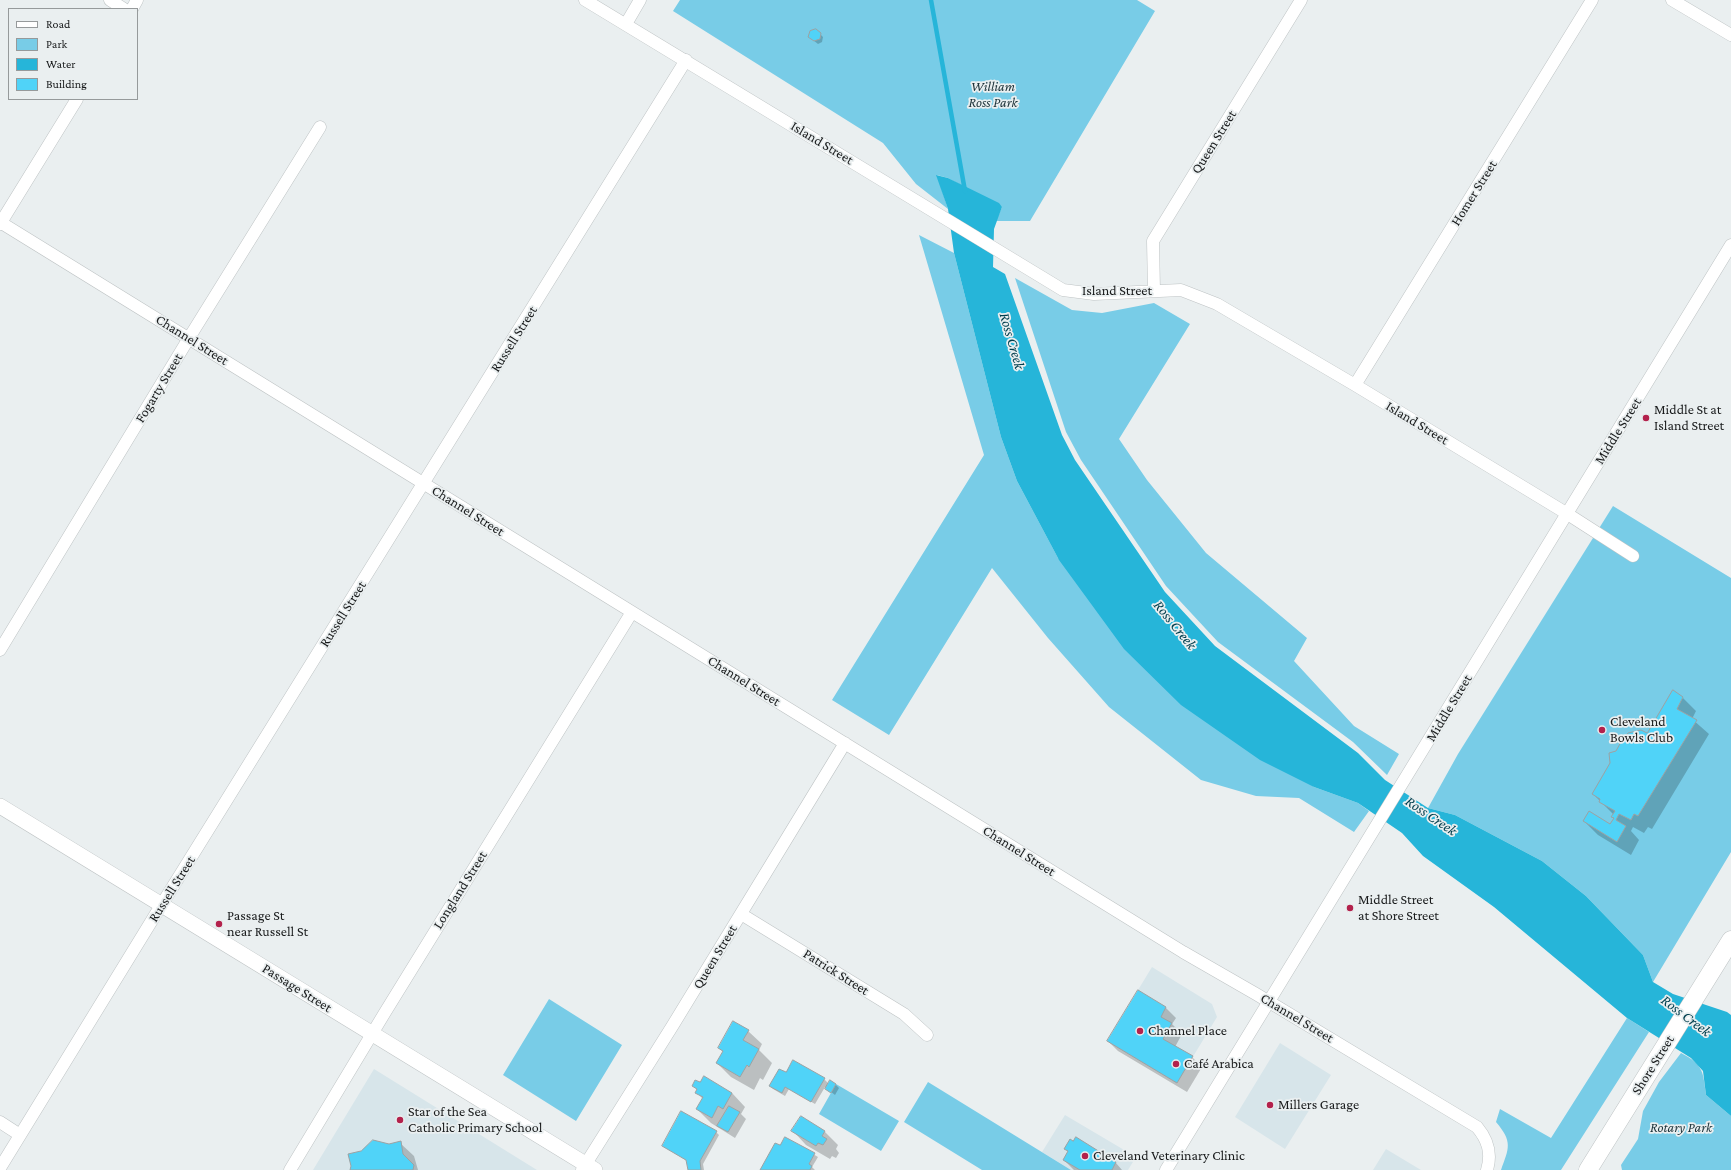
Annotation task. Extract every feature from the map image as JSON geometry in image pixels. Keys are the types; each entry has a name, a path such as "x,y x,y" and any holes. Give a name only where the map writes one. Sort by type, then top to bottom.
{"main road":[{"name":"Shore Street","path":"1588,1170 1731,940"}],"street":[{"path":"110,0 122,8"},
{"name":"Island Street","path":"585,0 686,60 998,252 1063,290 1094,294 1181,290 1217,304 1355,385 1566,513 1632,556"},
{"path":"626,24 640,0"},
{"name":"Queen Street","path":"1154,291 1153,241 1301,0"},
{"name":"Homer Street","path":"1355,385 1592,0"},
{"path":"1672,0 1731,35"},
{"name":"Russell Street","path":"0,1168 686,60"},
{"path":"0,223 76,100"},
{"name":"Fogarty Street","path":"0,650 189,338 320,126"},
{"name":"Channel Street","path":"0,223 189,338 1182,952 1477,1127 1486,1139 1489,1162 1487,1170"},
{"name":"Middle Street","path":"1166,1170 1731,245"},
{"name":"Longland Street","path":"290,1170 632,612"},
{"name":"Queen Street","path":"588,1168 845,743"},
{"name":"Passage Street","path":"0,806 588,1168"},
{"name":"Patrick Street","path":"741,914 904,1014 927,1035"},
{"path":"0,1122 20,1135"}],"shaded area":[{"path":"1152,967 1212,1004 1217,1017 1177,1083 1107,1041"},
{"path":"1280,1043 1331,1075 1285,1149 1235,1117"},
{"name":"Star of the Sea Catholic Primary School","path":"374,1069 537,1170 313,1170"},
{"path":"1065,1115 1136,1157 1128,1170 1071,1170 1042,1152"},
{"path":"1386,1149 1421,1170 1373,1170"}],"green space":[{"name":"William Ross Park","path":"680,0 1137,0 1155,11 1030,221 996,221 1002,207 948,178 937,175 948,209 916,184 883,143 673,11"},
{"path":"919,235 954,253 1001,437 1017,481 1058,558 1314,787 1358,803 1369,811 1354,832 1299,798 1256,796 1201,780 1109,707 1048,638 992,568 889,735 832,700 984,455"},
{"path":"1015,278 1072,310 1102,313 1154,303 1190,324 1119,439 1147,480 1206,553 1307,638 1294,661 1354,726 1399,754 1387,775 1353,742 1218,642 1166,586 1081,460 1066,432"},
{"name":"Cleveland Bowls Club","path":"1613,506 1731,578 1731,852 1653,982 1643,955 1586,896 1542,861 1455,815 1428,808 1458,754"},
{"path":"549,999 622,1045 576,1121 503,1075"},
{"path":"1627,1018 1649,1032 1561,1170 1501,1170 1508,1145 1505,1135 1496,1122 1500,1109 1551,1138"},
{"name":"Rotary Park","path":"1681,1053 1694,1061 1701,1070 1706,1095 1731,1116 1731,1170 1622,1170 1621,1165 1638,1139 1643,1111 1659,1082"},
{"path":"928,1082 1071,1170 982,1170 904,1122"},
{"path":"836,1084 899,1121 881,1151 819,1114"}],"water":[{"path":"936,175 948,178 999,203 1002,207 994,229 993,267 1005,274 1062,435 1075,460 1165,592 1215,646 1358,753 1385,780 1428,808 1455,815 1542,861 1586,896 1643,955 1653,982 1673,994 1727,1012 1731,1015 1731,1116 1706,1095 1703,1071 1691,1058 1627,1018 1494,907 1423,856 1402,833 1358,803 1314,787 1260,760 1181,705 1124,649 1059,560 1017,481 1001,437 954,253 948,209"}],"building":[{"path":"816,29 821,33 820,39 814,41 808,37 810,31"},
{"path":"1673,690 1683,697 1677,709 1697,720 1638,816 1634,814 1631,820 1619,814 1616,820 1626,826 1617,842 1583,821 1589,811 1610,824 1614,818 1611,817 1615,811 1599,802 1600,799 1592,794 1610,763 1609,753 1616,751 1628,733 1641,730 1647,733"},
{"name":"Channel Place","path":"1138,990 1166,1007 1161,1017 1172,1023 1163,1039 1193,1056 1177,1083 1107,1041"},
{"path":"733,1021 749,1030 743,1040 759,1049 749,1067 747,1065 740,1077 716,1063 723,1051 718,1048"},
{"path":"793,1060 825,1078 811,1102 785,1087 782,1093 769,1086 779,1069 786,1072"},
{"path":"704,1076 732,1093 723,1109 718,1106 712,1118 696,1109 703,1097 695,1093 697,1089 692,1086 695,1080 700,1082"},
{"path":"830,1080 836,1084 831,1093 825,1089"},
{"path":"729,1106 740,1112 728,1132 717,1126"},
{"path":"681,1111 717,1131 700,1161 701,1170 688,1170 686,1160 662,1146"},
{"path":"801,1116 825,1131 822,1136 827,1139 823,1145 818,1143 816,1146 791,1131"},
{"path":"785,1137 815,1153 809,1164 812,1166 810,1170 760,1170 775,1143 780,1145"},
{"name":"Cleveland Veterinary Clinic","path":"1076,1137 1116,1162 1112,1170 1080,1170 1063,1160 1068,1151 1064,1149 1070,1139 1073,1141"},
{"path":"373,1140 389,1144 401,1141 403,1154 414,1165 413,1170 350,1170 351,1166 348,1154 361,1151"}],"waterway":[{"name":"Ross Creek","path":"931,0 965,191"}],"place":[{"name":"Middle St at Island Street","path":"1646,418"},
{"name":"Cleveland Bowls Club","path":"1602,730"},
{"name":"Middle Street at Shore Street","path":"1350,908"},
{"name":"Passage St near Russell St","path":"219,924"},
{"name":"Channel Place","path":"1140,1031"},
{"name":"Café Arabica","path":"1176,1064"},
{"name":"Millers Garage","path":"1270,1105"},
{"name":"Star of the Sea Catholic Primary School","path":"400,1120"},
{"name":"Cleveland Veterinary Clinic","path":"1085,1156"}]}
